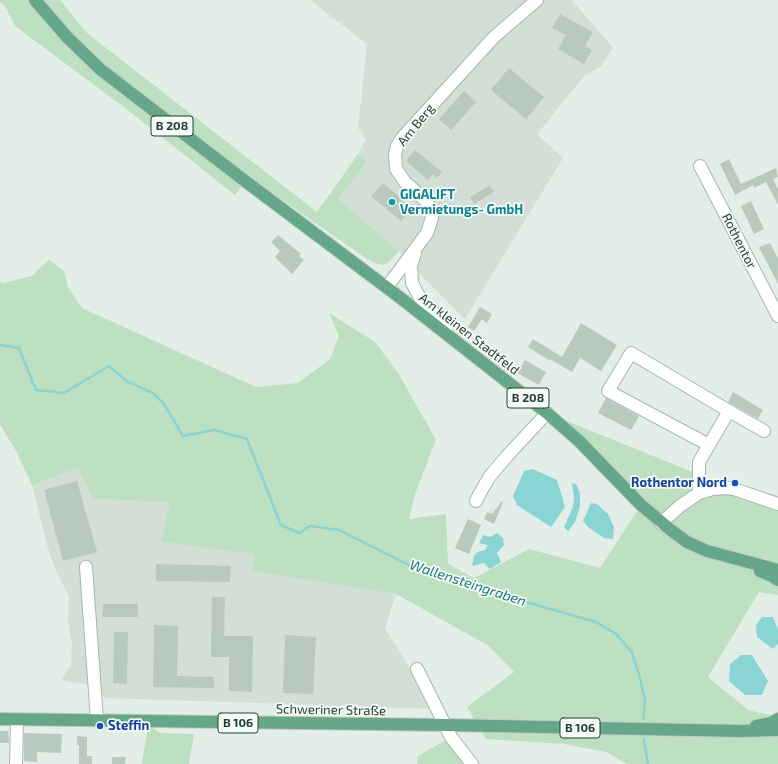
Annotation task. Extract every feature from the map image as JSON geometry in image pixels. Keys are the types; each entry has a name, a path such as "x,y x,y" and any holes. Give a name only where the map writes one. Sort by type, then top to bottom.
{"main road":[{"name":"Am kleinen Stadtfeld","path":"35,0 67,37 100,69 245,181 387,287 547,413 579,441 661,523 687,542 707,551 726,557"},
{"name":"B 208","path":"726,557 778,570"},
{"path":"726,557 737,565 765,572 778,580"},
{"name":"Schweriner Straße","path":"0,719 446,725 740,731"},
{"name":"B 106","path":"740,731 750,726 771,723 778,719"},
{"name":"B 106","path":"740,731 778,730"}],"street":[{"name":"Am Berg","path":"387,287 418,246 429,229 432,218 426,201 405,182 396,169 394,154 397,146 402,138 494,38 537,0"},
{"name":"Rothentor","path":"700,166 778,316"},
{"path":"418,246 411,266 412,283 421,300 438,317 448,334"},
{"path":"709,445 608,391 631,352 764,431"},
{"path":"699,493 699,462 729,411"},
{"path":"476,502 490,476 547,413"},
{"path":"661,523 680,506 699,493 713,489 728,488 737,490 778,504"},
{"path":"86,567 97,720"},
{"path":"417,669 451,737 472,764"},
{"path":"16,764 17,720"}],"shaded area":[{"path":"310,0 572,0 613,48 601,66 584,76 537,134 563,158 465,319 399,251 338,199 367,162 358,154 366,139 358,128 367,44"},
{"path":"78,468 93,499 170,502 161,542 254,554 253,571 396,594 385,628 435,709 106,698 91,685 61,680 71,665 72,644 68,621 69,596 55,569 47,545 32,485"}],"green space":[{"path":"0,0 31,0 78,54 243,184 235,195 124,107 15,26 5,6 0,2"},
{"path":"43,0 60,0 87,33 317,212 358,154 367,162 338,199 399,251 389,262 383,265 375,263 367,259 268,190 130,86 83,45"},
{"path":"49,260 64,271 68,287 82,308 256,387 298,383 330,359 339,336 329,313 375,342 400,376 436,440 415,494 409,519 446,514 448,564 474,578 529,549 600,568 641,505 547,413 737,490 778,504 778,595 759,592 708,677 748,710 778,717 778,764 627,764 606,752 564,744 486,739 467,707 514,672 489,646 396,594 253,571 254,554 161,542 170,502 93,499 78,468 32,485 17,453 0,424 0,282 3,283 32,276"},
{"path":"148,726 161,733 194,734 189,764 142,764"},
{"path":"451,737 472,764 417,764 418,756"}],"water":[{"path":"533,469 557,480 565,507 551,527 517,505 513,496 524,471"},
{"path":"572,483 576,484 580,493 580,507 575,522 568,531 564,527 573,507 574,498"},
{"path":"591,503 597,504 608,514 614,527 613,539 604,538 589,528 583,521"},
{"path":"497,533 503,538 504,545 497,553 501,562 490,569 484,563 472,566 474,556 478,552 485,550 488,545 479,543 483,535 490,537"},
{"path":"762,617 773,617 778,629 778,644 773,649 757,637 756,625"},
{"path":"741,655 752,655 768,681 762,695 745,695 729,681 730,664"}],"building":[{"path":"560,14 593,32 585,46 592,50 584,64 558,49 566,35 552,28"},
{"path":"509,68 544,97 526,119 491,90"},
{"path":"464,91 476,102 451,130 439,119"},
{"path":"415,150 442,172 437,178 433,174 428,180 406,161"},
{"path":"729,159 741,184 776,168 778,177 773,179 778,189 778,205 766,182 754,188 753,185 735,195 720,164"},
{"name":"GIGALIFT Vermietungs- GmbH","path":"383,183 412,208 401,221 371,196"},
{"path":"490,185 494,192 474,204 470,197"},
{"path":"751,201 764,229 754,234 741,206"},
{"path":"278,235 301,254 299,256 304,260 292,274 275,257 280,251 271,242"},
{"path":"770,243 778,259 778,284 759,247"},
{"path":"480,307 492,314 487,323 482,319 474,331 468,327"},
{"path":"581,323 617,345 601,371 580,358 572,372 550,359 550,361 528,347 533,339 562,357"},
{"path":"525,360 546,372 539,385 517,373"},
{"path":"733,392 763,410 758,419 728,402"},
{"path":"606,398 639,416 631,430 598,413"},
{"path":"77,481 97,552 63,561 44,490"},
{"path":"502,501 503,502 494,524 484,519 487,512 492,514"},
{"path":"468,519 481,525 469,554 455,548"},
{"path":"156,564 231,566 230,582 156,581"},
{"path":"212,597 225,597 224,636 253,636 252,692 229,691 229,657 211,657"},
{"path":"103,604 138,604 138,617 102,617"},
{"path":"154,625 178,626 177,676 214,677 214,688 153,687"},
{"path":"114,632 128,632 127,684 113,683"},
{"path":"285,635 316,637 313,694 283,693"},
{"path":"0,731 8,731 9,743 0,743"},
{"path":"24,733 62,734 61,753 37,752 37,762 24,761"},
{"path":"77,736 87,737 87,756 92,756 92,764 79,764 79,745 77,745"},
{"path":"112,757 126,757 125,764 112,764"}],"waterway":[{"name":"Wallensteingraben","path":"0,345 19,348 36,390 64,393 109,366 128,382 153,393 164,404 183,436 214,430 247,439 281,525 299,533 310,526 339,530 417,569 596,622 616,634 632,652 645,700 643,720"},
{"name":"Wallensteingraben","path":"644,740 648,764"}],"place":[{"name":"GIGALIFT Vermietungs- GmbH","path":"392,202"},
{"name":"Rothentor Nord","path":"735,483"},
{"name":"Steffin","path":"100,726"}]}
